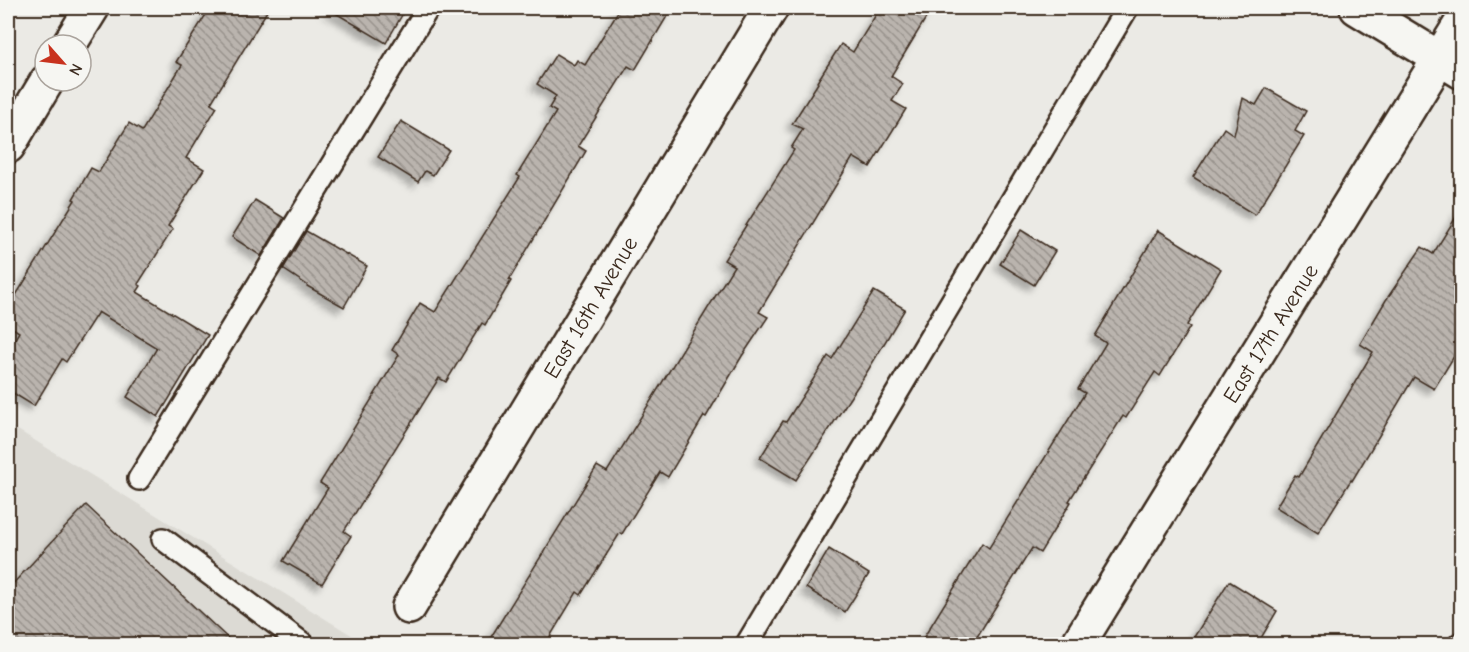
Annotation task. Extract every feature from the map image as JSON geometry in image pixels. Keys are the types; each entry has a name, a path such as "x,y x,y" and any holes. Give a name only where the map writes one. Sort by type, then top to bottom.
{"street":[{"path":"76,33 92,8"},
{"name":"East 16th Avenue","path":"410,607 771,8"},
{"path":"1357,8 1450,65"},
{"name":"East 17th Avenue","path":"1078,645 1450,65 1461,22"},
{"path":"8,146 40,93"}],"lane":[{"path":"139,479 428,8"},
{"path":"747,645 1126,8"},
{"path":"163,539 303,645"}],"shaded area":[{"path":"8,424 366,644 8,644"}],"building":[{"path":"210,8 269,8 211,103 217,107 186,158 204,169 168,226 173,229 138,284 141,286 137,292 208,335 158,417 127,397 157,348 98,312 66,362 62,359 34,406 8,390 8,351 19,332 8,325 8,308 75,200 73,199 91,168 99,172 129,123 142,131 182,65 176,62"},
{"path":"327,8 406,8 386,43"},
{"path":"620,8 672,8 635,70 628,66 578,146 586,151 509,280 511,281 485,325 482,323 446,382 439,378 344,531 351,536 322,584 283,561 328,488 320,483 399,355 392,350 420,303 435,312 520,177 517,175 556,112 549,108 556,96 537,84 556,54 574,65 577,60 585,65"},
{"path":"880,8 932,8 891,76 903,84 892,101 906,109 870,167 853,157 759,312 768,317 706,417 704,416 668,477 660,472 581,595 577,592 545,645 486,645 597,466 607,472 734,266 724,260 794,150 791,148 803,129 792,124 817,82 841,44 853,52"},
{"path":"1266,88 1306,111 1295,131 1304,136 1255,215 1193,177 1224,128 1234,135 1243,98 1256,105"},
{"path":"401,121 449,150 433,175 425,171 418,182 378,157"},
{"path":"255,200 284,218 261,256 232,237"},
{"path":"1461,209 1461,345 1434,389 1414,377 1318,533 1276,507 1295,475 1299,477 1373,352 1360,344 1386,300 1422,247 1433,254"},
{"path":"1021,230 1055,251 1034,285 1000,264"},
{"path":"1158,230 1221,269 1187,325 1190,327 1160,376 1155,372 1126,418 1123,416 1069,501 1071,502 1040,553 1032,548 972,645 919,645 982,543 989,548 1085,393 1078,389 1106,343 1095,336"},
{"path":"306,231 367,266 344,307 283,269"},
{"path":"874,291 905,309 867,372 796,480 760,458 828,356 832,359"},
{"path":"86,505 235,645 8,645 8,589"},
{"path":"829,549 869,574 845,612 806,588"},
{"path":"1229,581 1277,611 1257,645 1189,645"}]}
